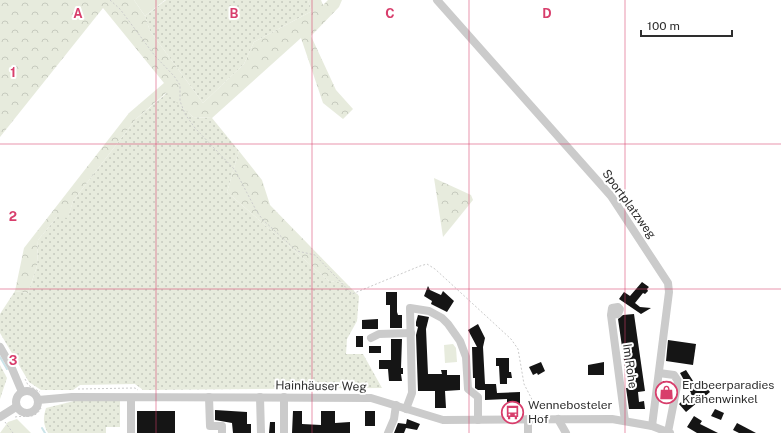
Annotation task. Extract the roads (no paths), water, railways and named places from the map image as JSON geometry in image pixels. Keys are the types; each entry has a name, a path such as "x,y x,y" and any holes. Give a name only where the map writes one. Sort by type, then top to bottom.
{"street":[{"name":"Sportplatzweg","path":"437,0 611,196 664,276 670,292 652,426"},
{"path":"406,409 412,393 410,308 429,311 442,318 460,341 466,357 468,389 478,397 478,420"},
{"name":"Im Rohe","path":"611,315 625,421"},
{"path":"370,338 380,334 410,333"},
{"path":"0,347 11,366 22,392"},
{"path":"659,373 674,375 678,381 669,432"},
{"path":"2,419 16,407 16,397 22,392 31,391 40,400 31,412 24,413 16,407"},
{"name":"Hainhäuser Weg","path":"40,400 72,397 371,398 444,420 558,419 625,421 652,426 669,432"},
{"path":"210,397 210,426 222,426 222,433"},
{"path":"260,397 260,433"},
{"path":"284,397 284,433"},
{"path":"131,398 131,433"},
{"path":"388,433 394,419 396,406"},
{"path":"528,419 528,433"},
{"path":"558,419 566,433"}],"waterway":[{"path":"0,357 7,369"},
{"path":"42,428 45,433"}],"place":[{"name":"Erdbeerparadies Krähenwinkel","path":"667,392"},
{"name":"Wennebosteler Hof","path":"513,412"}]}
